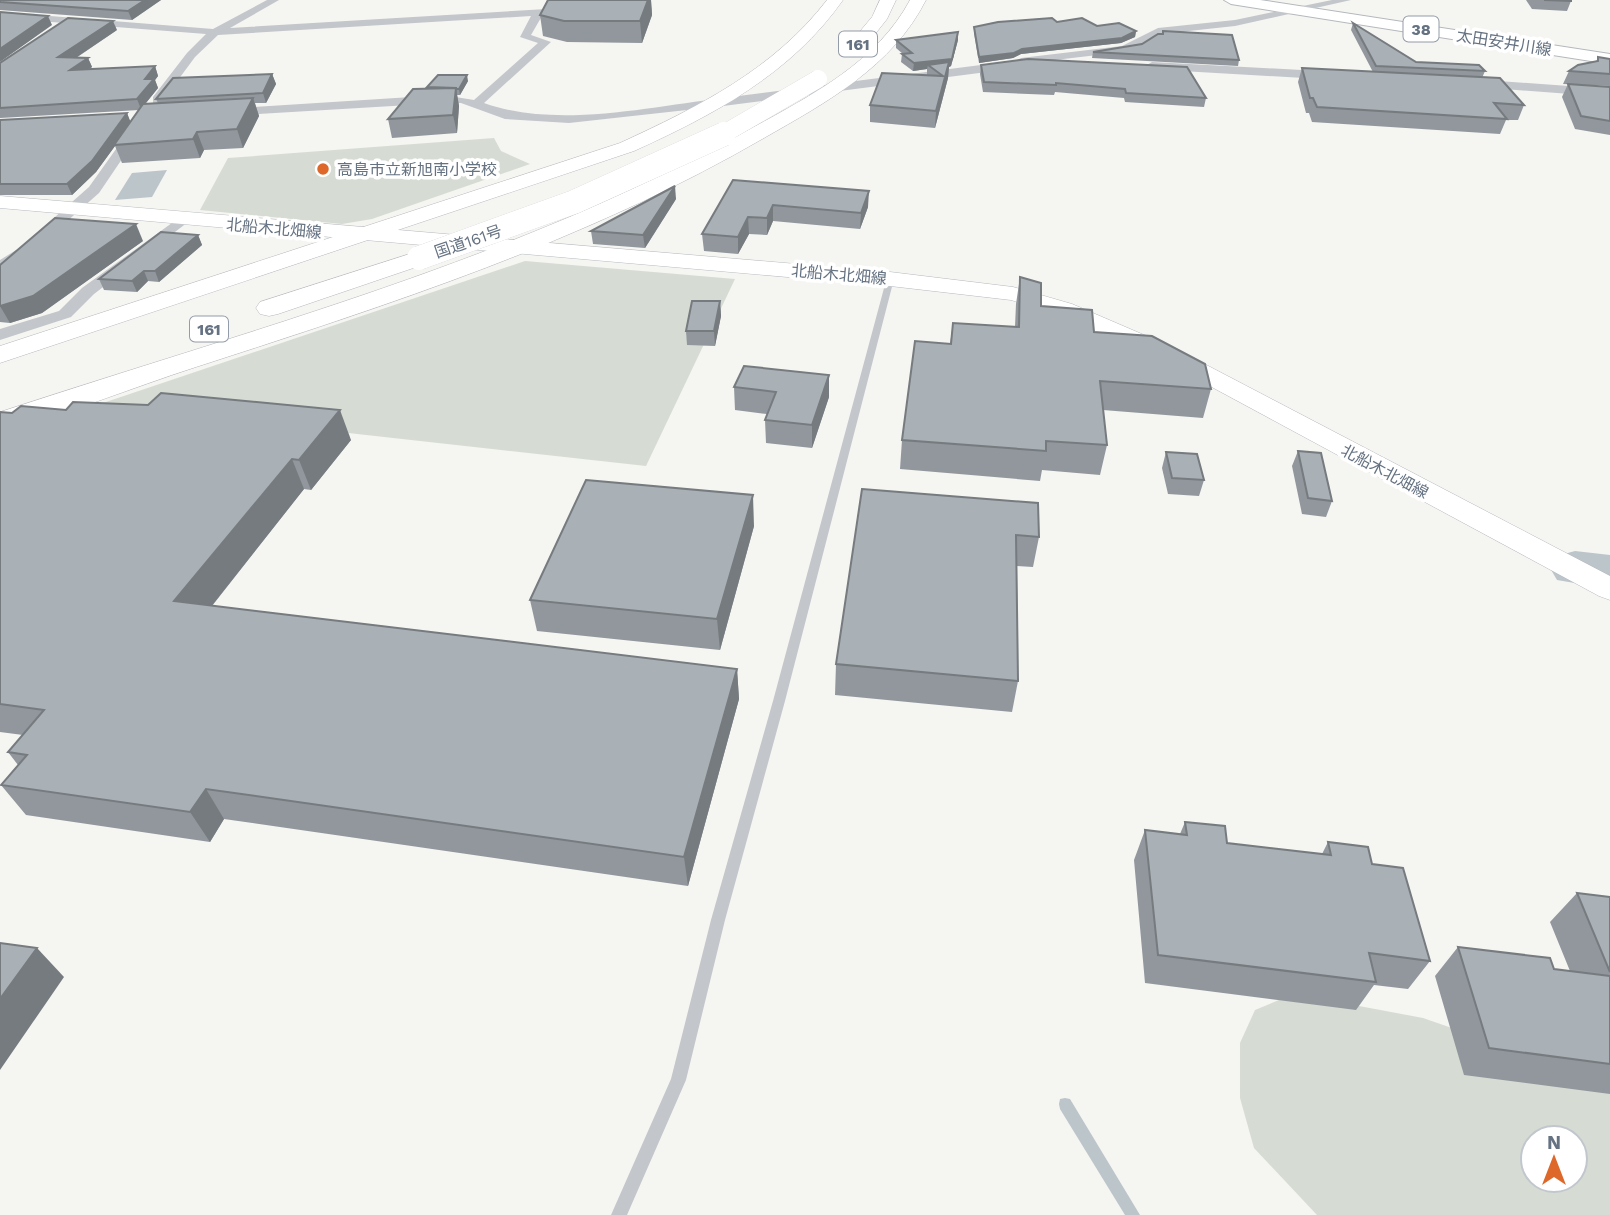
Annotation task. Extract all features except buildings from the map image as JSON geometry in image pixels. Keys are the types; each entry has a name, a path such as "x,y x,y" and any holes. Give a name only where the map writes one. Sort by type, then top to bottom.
{"highway":[{"path":"0,355 359,235 486,196 627,147 723,102 797,44 825,15 835,0"},
{"name":"国道161号","path":"0,402 536,218 670,162 827,83 879,19 888,0"},
{"path":"0,422 125,379 403,292 522,249 688,173 759,134 895,36 913,12 918,0"}],"main road":[{"name":"太田安井川線","path":"1231,0 1610,59"},
{"name":"北船木北畑線","path":"0,202 890,279 1013,294 1064,309 1164,352 1610,589"}],"street":[{"path":"152,107 191,55 215,32 274,0"},
{"path":"0,15 62,25 215,32 584,10 594,0"},
{"path":"207,114 443,99 476,104 505,115 569,119 723,102 827,83 1021,64 1021,61 1123,49 1136,45 1158,31 1235,23 1346,0"},
{"path":"476,104 546,42 525,37 538,13"},
{"path":"1021,61 1348,77"},
{"path":"1459,83 1610,93"},
{"path":"0,267 26,250 94,190 144,118 131,118"},
{"path":"0,335 65,314 88,291 183,219"}],"lane":[{"path":"619,1215 678,1080 718,920 890,279"}],"shaded area":[{"path":"494,138 501,151 530,164 372,219 342,224 200,210 228,158"},
{"path":"167,170 152,197 115,200 132,173"},
{"path":"525,261 735,279 646,466 97,405"},
{"path":"1279,1000 1327,1000 1423,1018 1610,1083 1610,1215 1317,1215 1254,1148 1240,1098 1240,1043 1255,1010"}],"waterway":[{"path":"1575,568 1610,572"},
{"path":"1065,1104 1133,1215"}],"place":[{"name":"高島市立新旭南小学校","path":"323,169"}]}
